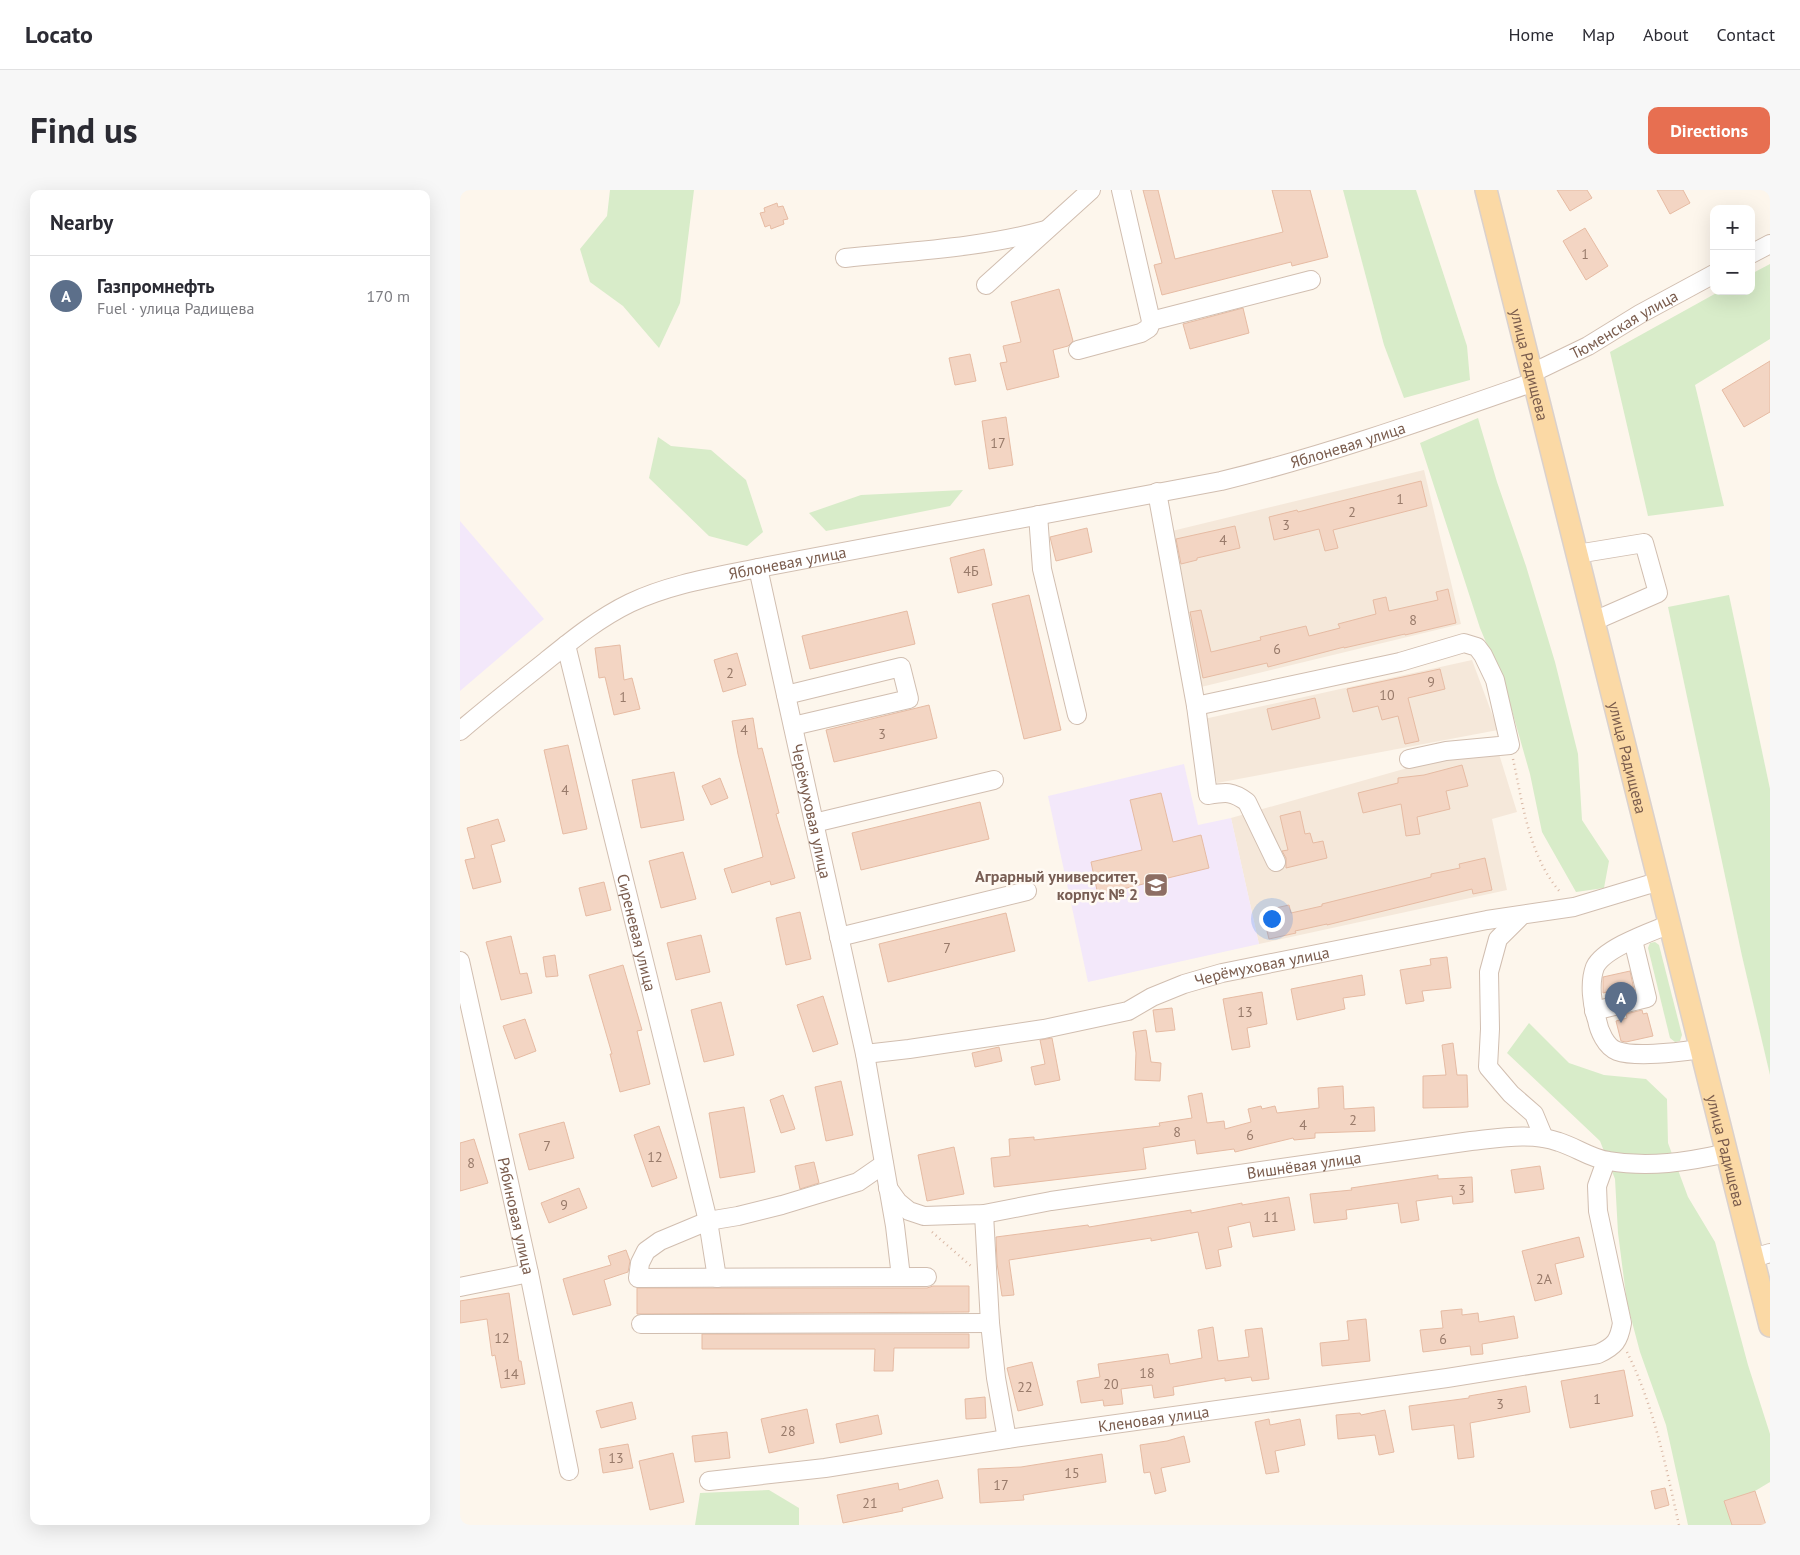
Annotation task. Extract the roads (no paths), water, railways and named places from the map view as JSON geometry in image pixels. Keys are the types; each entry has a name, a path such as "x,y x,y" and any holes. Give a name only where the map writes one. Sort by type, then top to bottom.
{"main road":[{"name":"улица Радищева","path":"1486,190 1727,1153 1761,1256 1770,1326"}],"street":[{"path":"986,285 1091,190"},
{"path":"1078,350 1141,333 1149,328 1151,321 1137,253 1120,190"},
{"path":"845,258 1013,239 1046,230"},
{"path":"1755,252 1770,244"},
{"name":"Тюменская улица","path":"1533,378 1640,314 1710,276"},
{"path":"1151,321 1311,280"},
{"name":"Яблоневая улица","path":"460,731 566,645 600,620 630,603 656,592 758,568 1221,480 1279,466 1415,423 1533,378"},
{"path":"1157,492 1196,706 1208,795 1228,792 1247,802 1276,862"},
{"path":"1038,515 1042,569 1077,715"},
{"path":"1577,554 1644,543 1658,593 1594,621"},
{"name":"Черёмуховая улица","path":"758,568 865,1054 895,1226 901,1277"},
{"path":"1196,706 1400,662 1464,643 1476,647 1483,655 1495,680 1510,746 1446,751 1409,759"},
{"name":"Сиреневая улица","path":"566,645 708,1221 717,1278"},
{"path":"786,695 901,667 908,698 793,726"},
{"path":"814,823 994,780"},
{"name":"Черёмуховая улица","path":"865,1054 966,1041 1128,1011 1152,997 1184,984 1222,973 1487,920 1574,907 1660,881"},
{"path":"839,937 1027,891"},
{"path":"1521,916 1498,940 1489,972 1490,1029 1488,1067 1511,1094 1534,1114 1544,1138"},
{"path":"1670,924 1607,954 1596,966 1592,981 1594,1012 1598,1027 1608,1044 1616,1051 1633,1054 1701,1049"},
{"path":"1594,1012 1647,998 1633,940"},
{"name":"Рябиновая улица","path":"460,962 529,1273 569,1471"},
{"name":"Вишнёвая улица","path":"888,1188 898,1202 909,1211 924,1216 984,1214 1051,1201 1471,1141 1521,1137 1544,1138 1560,1142 1606,1161 1636,1165 1683,1162 1727,1153"},
{"name":"Кленовая улица","path":"710,1480 825,1468 1007,1439 1447,1378 1598,1354 1611,1348 1620,1337 1622,1322 1598,1211 1597,1186 1606,1161"},
{"path":"884,1164 858,1182 782,1205 708,1221 660,1241 646,1251 640,1263 638,1278 927,1277"},
{"path":"984,1214 990,1323 996,1378 1007,1439"},
{"path":"460,1287 529,1273"},
{"path":"641,1324 990,1323"}],"place":[{"name":"Аграрный университет, корпус № 2","path":"1156,885"},
{"name":"Газпромнефть","path":"1621,1023"}]}
